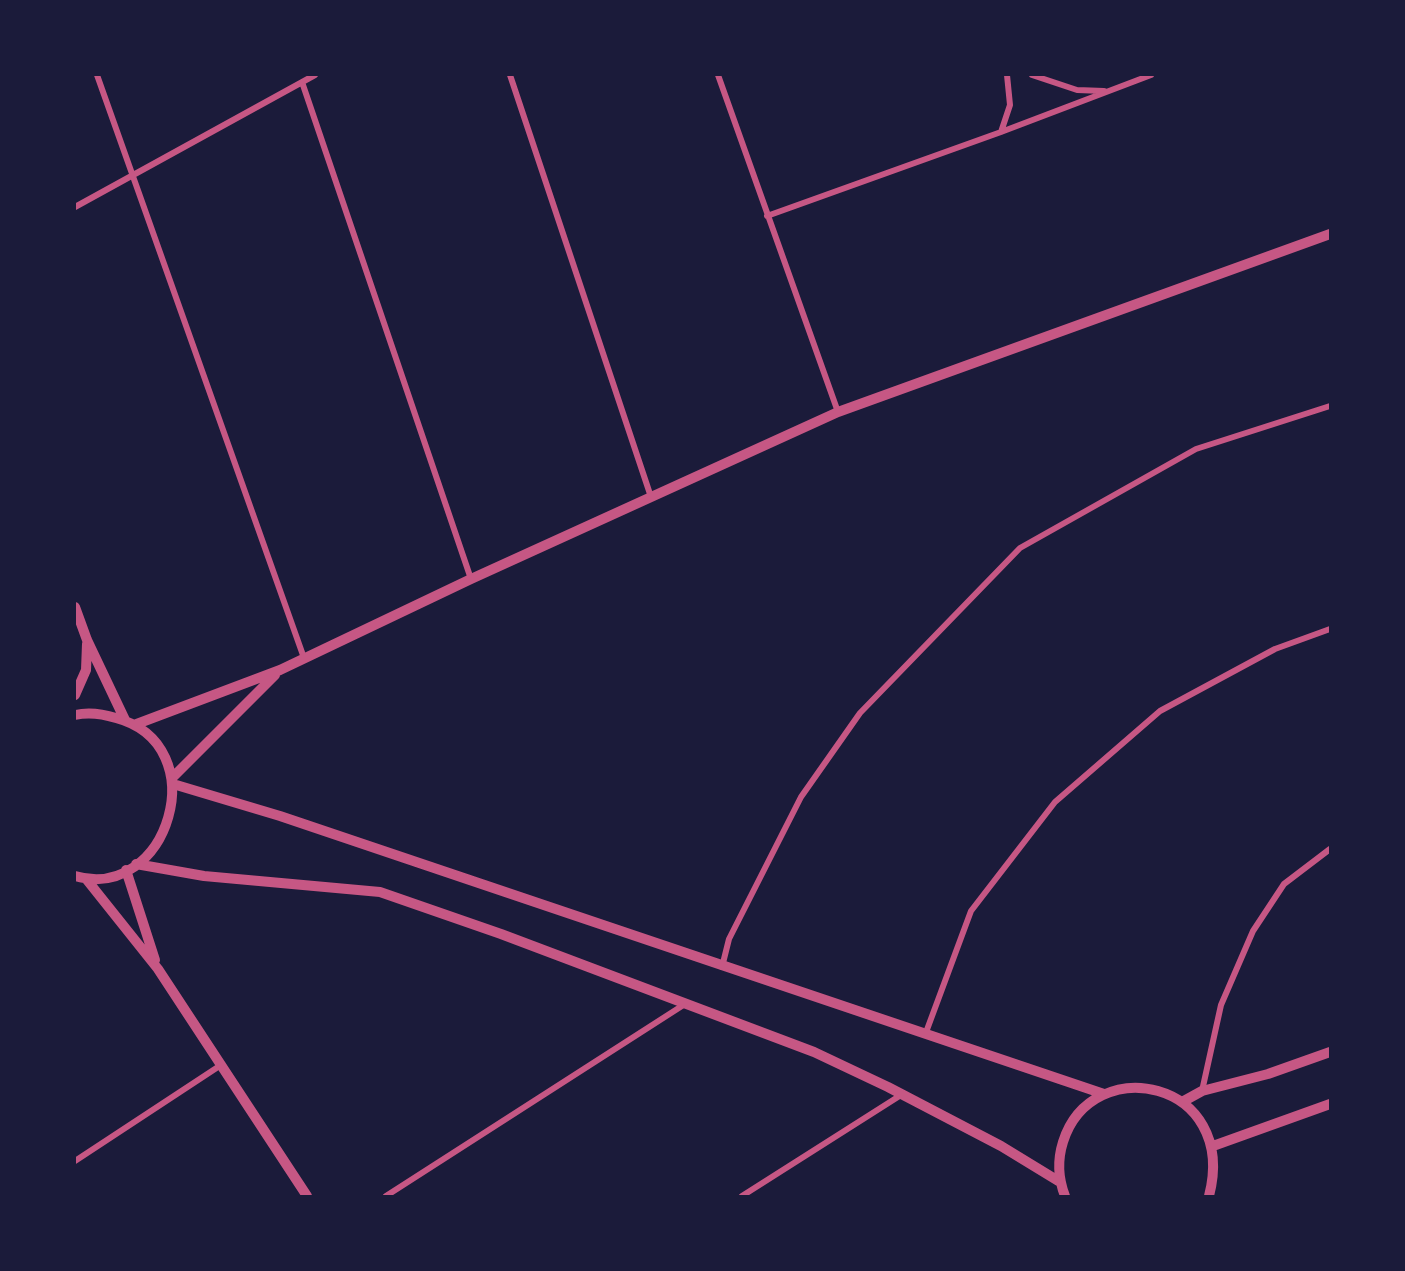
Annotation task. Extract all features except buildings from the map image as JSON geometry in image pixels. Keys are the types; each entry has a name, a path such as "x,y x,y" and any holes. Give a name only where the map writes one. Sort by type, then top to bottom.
{"street":[{"path":"97,75 304,658"},
{"path":"75,207 315,75"},
{"path":"510,75 651,497"},
{"path":"717,75 838,412"},
{"path":"1001,132 1010,105 1007,75"},
{"path":"1032,75 1077,90 1108,91"},
{"path":"767,216 1001,132 1151,75"},
{"path":"303,82 471,579"},
{"path":"130,723 280,670 471,579 838,412 1330,234"},
{"path":"722,967 729,939 801,797 860,713 1020,548 1196,449 1330,406"},
{"path":"75,608 87,640 130,723"},
{"path":"925,1035 972,911 1055,802 1160,711 1275,649 1330,629"},
{"path":"75,695 86,670 87,640"},
{"path":"172,781 280,670"},
{"path":"75,715 102,714 130,723 151,739 164,757 172,781 171,815 159,843 126,870 87,880 75,877"},
{"path":"172,781 1104,1094"},
{"path":"1202,1091 1221,1005 1253,931 1284,884 1330,849"},
{"path":"136,864 204,876 380,892 501,934 814,1052 1001,1146 1060,1182"},
{"path":"126,870 158,969"},
{"path":"87,880 158,969 307,1196"},
{"path":"386,1196 685,1003"},
{"path":"1182,1102 1202,1091 1268,1074 1330,1052"},
{"path":"75,1161 221,1065"},
{"path":"1065,1196 1060,1182 1059,1156 1067,1130 1083,1109 1104,1094 1131,1088 1158,1090 1182,1102 1201,1121 1213,1146 1215,1173 1209,1196"},
{"path":"742,1196 901,1095"},
{"path":"1213,1146 1330,1104"}]}
